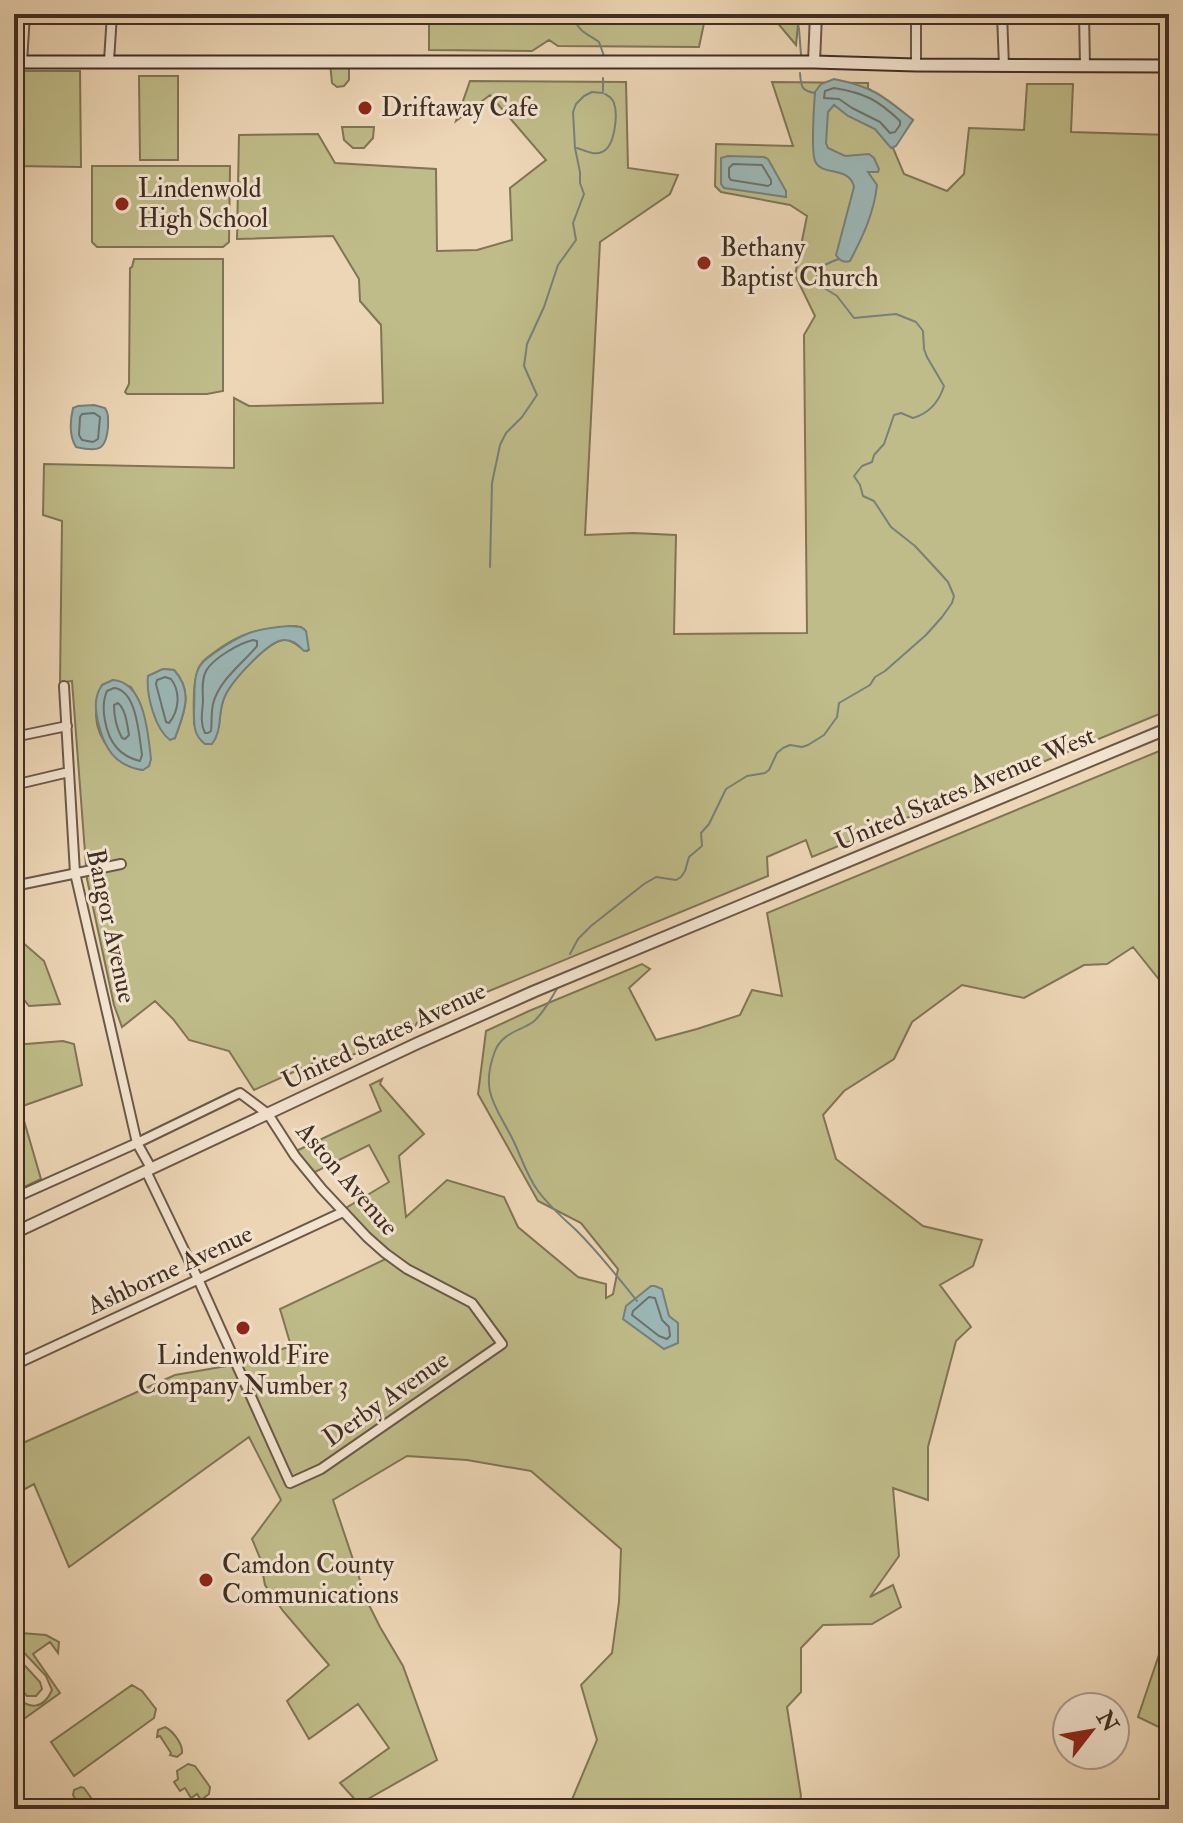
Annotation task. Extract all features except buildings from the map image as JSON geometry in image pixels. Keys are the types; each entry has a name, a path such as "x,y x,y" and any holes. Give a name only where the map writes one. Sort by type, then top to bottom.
{"main road":[{"path":"18,62 814,62 1169,66"}],"street":[{"path":"18,62 25,14"},
{"path":"109,61 112,14"},
{"path":"814,62 816,14"},
{"path":"916,14 916,65"},
{"path":"1002,14 1004,66"},
{"path":"1084,14 1085,66"},
{"name":"Bangor Avenue","path":"64,686 75,873 137,1143 290,1483"},
{"path":"14,737 67,726"},
{"name":"United States Avenue West","path":"778,890 1169,728"},
{"path":"14,785 69,772"},
{"path":"14,886 121,864"},
{"name":"United States Avenue","path":"14,1233 520,997 778,890"},
{"name":"Aston Avenue","path":"137,1143 240,1093 268,1114 295,1156 376,1245 407,1269 472,1303 502,1344"},
{"path":"14,1198 137,1143"},
{"name":"Ashborne Avenue","path":"14,1365 343,1212"},
{"name":"Derby Avenue","path":"290,1483 321,1469 502,1344"}],"shaded area":[{"path":"429,14 706,14 699,47 558,46 549,40 532,51 429,50"},
{"path":"770,14 799,14 796,45"},
{"path":"330,63 349,63 349,80 344,86 337,87 332,83"},
{"path":"14,71 80,71 81,167 14,166"},
{"path":"139,76 178,76 178,160 140,160"},
{"path":"470,81 626,82 628,168 678,175 670,194 600,242 585,535 676,535 674,634 807,633 804,335 815,316 795,275 807,216 790,205 721,192 715,186 716,144 793,146 772,82 868,83 868,88 913,120 893,148 904,174 947,191 964,174 969,128 1024,130 1027,84 1073,84 1071,132 1169,135 1169,710 812,857 806,840 767,857 768,876 419,1020 415,1026 333,1064 320,1060 254,1090 229,1051 189,1040 155,1001 122,1027 114,1005 87,879 72,681 60,683 62,521 43,515 44,464 234,468 234,398 249,406 383,403 381,325 360,301 359,279 333,236 237,239 239,135 318,134 335,163 436,169 437,251 477,250 512,240 510,188 546,160 490,95 456,121","holes":["296,626 304,629 307,651 288,640 269,647 251,662 229,689 222,704 219,727 194,724 195,679 205,660 242,636 261,630","163,669 174,670 184,686 185,703 175,738 155,717 148,676","113,680 131,687 140,703 150,754 143,770 118,758 100,734 96,716 102,685"]},
{"path":"342,127 374,127 373,138 364,148 353,148 344,140"},
{"path":"92,166 230,166 229,242 223,247 97,247 92,242"},
{"path":"134,259 223,259 223,391 207,394 125,392 129,384 130,268"},
{"path":"1169,747 1169,992 1133,947 1107,964 1084,965 1024,998 962,985 912,1022 894,1059 844,1091 823,1115 836,1159 923,1226 982,1240 973,1266 940,1285 971,1327 956,1341 928,1447 928,1500 893,1488 899,1556 870,1597 893,1585 901,1607 872,1624 823,1625 801,1648 801,1692 787,1707 801,1796 797,1809 568,1809 597,1740 581,1685 612,1653 619,1602 621,1549 531,1471 467,1460 407,1456 333,1500 367,1601 403,1666 437,1760 359,1804 340,1783 389,1748 358,1704 309,1739 287,1701 329,1665 265,1585 260,1558 252,1539 281,1500 249,1437 69,1567 34,1484 14,1495 14,1447 175,1375 238,1364 291,1346 280,1309 390,1257 341,1211 389,1182 369,1145 309,1175 294,1152 381,1111 370,1085 382,1079 380,1084 424,1134 399,1156 406,1217 447,1180 504,1197 518,1227 578,1277 606,1284 606,1298 613,1294 618,1269 581,1223 538,1201 478,1094 486,1031 642,964 650,969 629,988 656,1040 740,1015 752,990 782,996 767,913"},
{"path":"21,941 44,961 60,1004 29,1006 14,987 14,943"},
{"path":"63,1041 74,1044 82,1085 20,1107 41,1179 14,1192 14,1045"},
{"path":"1169,1625 1169,1732 1138,1717"},
{"path":"16,1634 46,1635 59,1642 58,1653 50,1642 33,1654 60,1693 14,1726 14,1695 35,1706 44,1701 52,1690 46,1676 14,1642"},
{"path":"14,1654 40,1682 42,1689 36,1696 27,1696 14,1682"},
{"path":"132,1685 142,1691 156,1709 154,1718 74,1776 51,1742"},
{"path":"165,1727 181,1746 182,1753 177,1757 170,1755 160,1736 157,1737 158,1730"},
{"path":"188,1764 195,1766 210,1787 209,1794 201,1800 197,1794 191,1798 185,1788 180,1791 174,1782 178,1779 177,1771"},
{"path":"81,1787 99,1809 81,1809 73,1795 74,1790"}],"water":[{"path":"834,79 859,85 877,94 913,120 896,146 891,148 875,129 848,116 834,105 828,112 828,148 845,156 869,154 879,169 878,172 868,172 877,185 873,205 848,262 836,255 854,187 847,176 818,166 813,148 815,92 821,84"},
{"path":"721,158 768,159 786,191 786,197 724,188 721,184"},
{"path":"94,405 105,408 107,412 105,441 100,448 76,447 71,428 73,408"},
{"path":"289,626 301,627 306,631 309,650 304,651 292,641 283,640 260,654 229,690 223,702 215,739 212,744 205,744 198,737 194,725 195,681 200,666 241,637"},
{"path":"163,669 174,670 184,686 185,695 175,738 170,740 156,720 148,692 148,676"},
{"path":"113,680 124,683 132,690 143,711 151,759 149,766 143,770 118,760 107,747 100,731 96,698 102,685"},
{"path":"651,1286 662,1289 669,1316 678,1323 678,1343 664,1349 623,1319 626,1306"}],"waterway":[{"path":"577,14 574,19 578,27 599,42 604,56"},
{"path":"796,14 801,55"},
{"path":"800,73 803,87 815,93"},
{"path":"603,78 603,91"},
{"path":"490,567 492,483 500,445 537,395 524,366 527,344 558,265 576,240 573,223 584,194 575,148 573,112 584,96 592,92 603,93"},
{"path":"577,148 599,153 610,144 615,108 605,94"},
{"path":"570,954 578,939 591,926 644,884 656,877 676,880 681,877 689,857 702,846 701,833 709,824 726,789 747,776 765,773 783,748 790,745 802,747 824,735 837,717 839,703 870,685 875,677 926,635 952,603 954,596 948,582 915,546 891,527 874,501 863,496 854,476 862,466 872,462 884,444 894,415 901,413 913,418 924,413 936,402 944,386 927,357 923,331 916,322 896,314 854,318 837,296 821,286 816,279 819,271 839,259"},
{"path":"558,987 537,1018 498,1045 491,1066 489,1089 538,1191 593,1247 637,1301"}],"place":[{"name":"Driftaway Cafe","path":"365,108"},
{"name":"Lindenwold High School","path":"122,204"},
{"name":"Bethany Baptist Church","path":"704,263"},
{"name":"Lindenwold Fire Company Number 3","path":"243,1328"},
{"name":"Camdon County Communications","path":"206,1580"}]}
